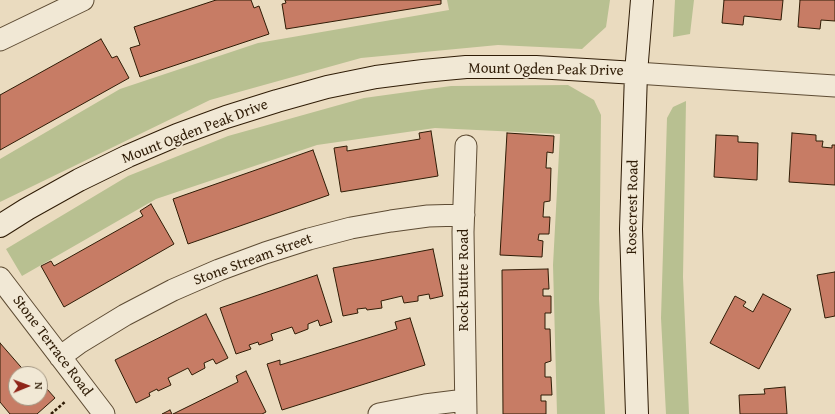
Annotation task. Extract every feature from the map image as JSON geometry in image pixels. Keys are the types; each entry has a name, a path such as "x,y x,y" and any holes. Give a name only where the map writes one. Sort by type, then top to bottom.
{"street":[{"path":"0,40 83,0"},
{"name":"Rosecrest Road","path":"637,414 631,229 636,73 642,0"},
{"name":"Mount Ogden Peak Drive","path":"0,226 79,180 149,147 226,116 327,87 376,77 466,67 536,67 835,86"},
{"name":"Rock Butte Road","path":"466,146 464,215 466,407"},
{"name":"Stone Stream Street","path":"60,357 79,343 125,315 173,290 219,270 265,253 351,228 428,216 464,215"},
{"name":"Stone Terrace Road","path":"0,278 104,414"},
{"path":"379,414 425,405 466,407"}],"path":[{"path":"51,414 71,397"}],"green space":[{"path":"447,0 610,0 606,27 582,49 498,45 361,58 210,100 0,202 0,159 120,89 258,43 449,10"},
{"path":"675,0 694,0 690,34 673,37"},
{"path":"568,85 594,100 601,115 599,299 605,414 557,414 553,265 560,134 435,128 317,145 156,199 22,276 6,249 128,176 228,136 364,98 451,86"},
{"path":"686,101 683,277 689,414 666,414 661,318 667,118 673,107"}],"building":[{"path":"216,0 251,0 254,8 259,6 269,34 140,77 130,48 140,45 134,27"},
{"path":"285,0 441,0 441,4 286,29 282,4 286,3"},
{"path":"724,0 783,0 781,20 744,16 743,25 722,23"},
{"path":"800,0 835,0 835,21 821,20 820,29 798,27"},
{"path":"101,39 112,58 117,56 129,78 0,150 0,95"},
{"path":"431,131 438,176 341,192 334,148 347,146 347,151 420,139 419,133"},
{"path":"507,133 554,136 553,153 547,152 546,168 551,168 550,201 544,202 543,217 550,217 549,234 539,234 538,240 543,241 542,257 500,255"},
{"path":"792,133 816,135 816,141 823,141 822,147 832,148 832,145 835,145 835,185 789,182"},
{"path":"716,135 738,136 738,142 758,143 757,180 714,177"},
{"path":"313,150 329,195 188,244 173,199"},
{"path":"151,204 174,244 64,307 41,266 51,261 54,266 143,216 140,211"},
{"path":"433,249 443,296 430,299 429,294 418,296 418,301 404,303 402,296 381,301 382,308 367,310 366,308 357,309 358,313 343,316 333,268"},
{"path":"548,269 549,289 543,289 543,296 551,296 551,313 545,313 545,329 550,329 551,361 545,363 545,377 551,377 552,395 541,395 541,401 546,401 546,414 503,414 502,270"},
{"path":"835,272 835,316 825,318 817,275"},
{"path":"317,275 332,322 320,326 318,320 308,324 308,329 295,334 292,327 271,334 273,340 259,345 258,342 249,345 251,349 236,354 220,308"},
{"path":"763,294 791,309 759,369 710,343 735,296 746,302 743,306 753,312"},
{"path":"206,314 228,358 216,364 213,359 204,363 205,368 192,375 188,368 168,378 171,385 149,393 150,396 136,403 115,360"},
{"path":"410,318 425,365 282,410 267,364 280,360 280,365 397,329 395,322"},
{"path":"0,343 20,366 8,366 8,406 46,406 37,414 10,414 0,402"},
{"path":"246,371 266,412 262,414 173,414 238,382 236,376"},
{"path":"785,387 787,414 740,414 739,395 765,394 764,389"},
{"path":"48,390 55,398 48,404"},
{"path":"170,410 172,414 162,414"}]}
